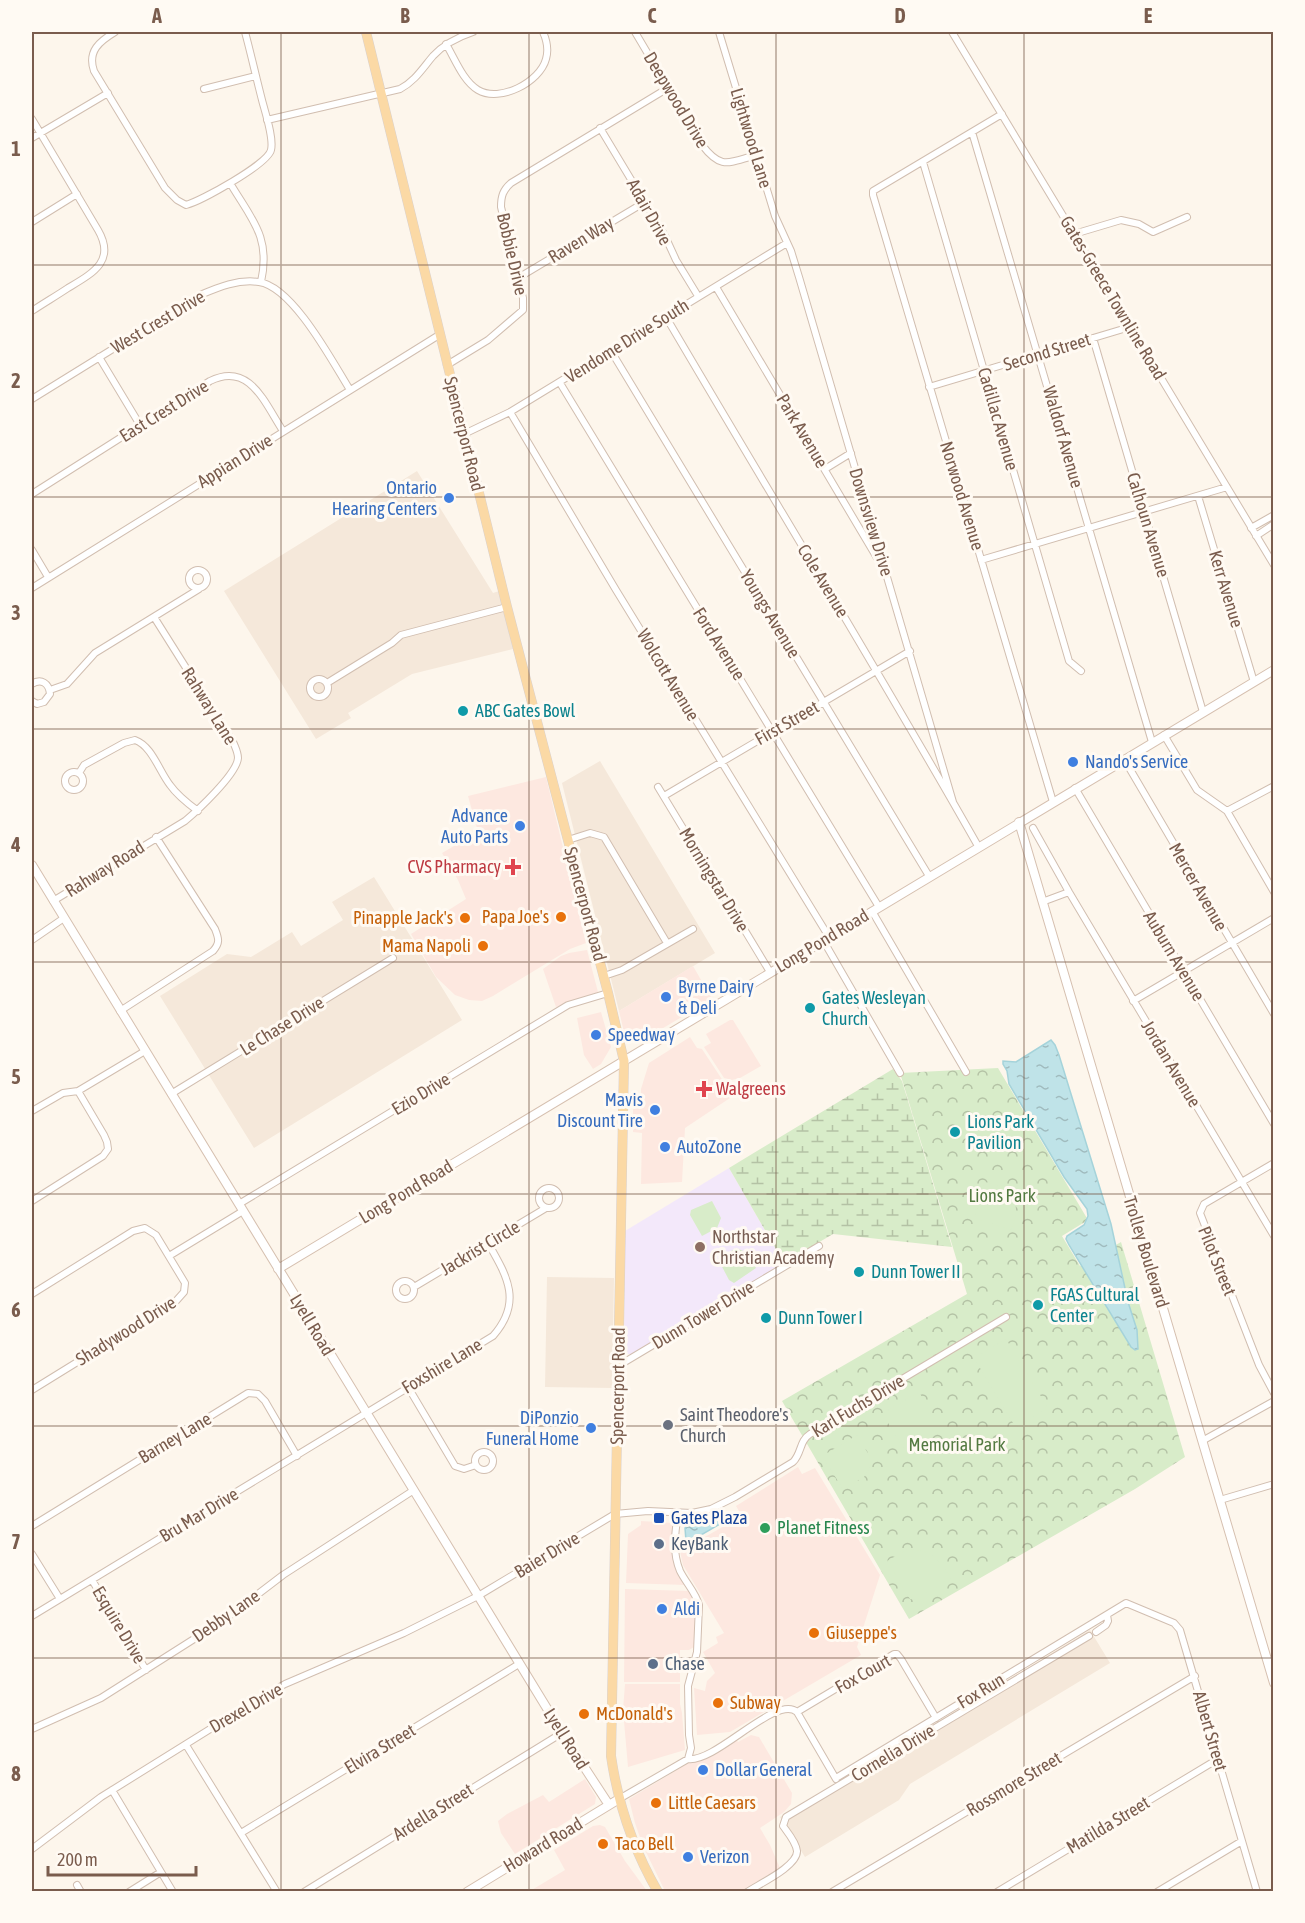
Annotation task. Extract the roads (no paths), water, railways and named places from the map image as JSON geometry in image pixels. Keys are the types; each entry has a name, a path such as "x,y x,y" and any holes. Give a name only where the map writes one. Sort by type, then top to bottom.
{"main road":[{"name":"Spencerport Road","path":"366,32 507,607 624,1060 610,1733 612,1764 620,1799 631,1835 658,1892"}],"street":[{"path":"115,32 101,40 95,48 92,55 94,70 165,188 186,205 230,183 267,157 271,151 267,120 245,32"},
{"path":"267,120 381,94 408,85 446,44 473,32"},
{"path":"446,44 473,86 488,94 498,95 515,89 539,73 546,61 548,50 543,32"},
{"name":"Deepwood Drive","path":"635,32 711,157 726,163 757,156"},
{"name":"Lightwood Lane","path":"719,32 775,216 787,243"},
{"name":"Gates-Greece Townline Road","path":"952,32 1274,565"},
{"path":"204,89 255,76"},
{"name":"Bobbie Drive","path":"447,365 488,340 523,310 524,305 501,207 504,189 668,88"},
{"path":"32,138 108,93"},
{"path":"922,162 1002,114"},
{"path":"32,119 104,239 105,247 98,267 88,276 32,311"},
{"name":"Adair Drive","path":"600,128 698,296"},
{"name":"Waldorf Avenue","path":"972,132 1152,742"},
{"name":"Norwood Avenue","path":"922,162 873,191 873,195 1053,802"},
{"name":"Cadillac Avenue","path":"922,162 1069,661 1081,671"},
{"path":"230,183 262,239 265,265 261,282 285,296 298,309 350,390"},
{"path":"32,222 77,194"},
{"name":"Raven Way","path":"518,278 645,202"},
{"path":"1074,234 1121,220 1139,224 1153,232 1188,217"},
{"name":"Vendome Drive South","path":"464,434 510,412 787,243"},
{"name":"Downsview Drive","path":"787,243 888,576 953,802"},
{"name":"West Crest Drive","path":"32,399 200,295 232,283 261,282"},
{"name":"Park Avenue","path":"716,287 888,576"},
{"name":"Cole Avenue","path":"666,317 877,670 978,846"},
{"name":"Second Street","path":"929,387 1130,327"},
{"name":"Appian Drive","path":"32,588 439,334"},
{"name":"Calhoun Avenue","path":"1093,338 1203,712"},
{"name":"Youngs Avenue","path":"610,351 929,876"},
{"path":"99,357 140,425"},
{"name":"East Crest Drive","path":"32,494 210,381 224,375 241,377 255,387 283,431"},
{"name":"Ford Avenue","path":"560,382 773,731 966,1072"},
{"name":"Wolcott Avenue","path":"510,412 826,938 900,1073"},
{"path":"825,469 851,453"},
{"path":"981,560 1227,487"},
{"name":"Kerr Avenue","path":"1198,496 1254,682"},
{"path":"1251,528 1274,515"},
{"path":"1256,536 1274,524"},
{"path":"32,550 48,577"},
{"path":"50,690 67,684 95,653 199,589"},
{"path":"327,684 401,635 507,607"},
{"name":"Rahway Lane","path":"154,617 237,751 238,757 235,767 198,811 156,837"},
{"name":"First Street","path":"664,796 910,651"},
{"name":"Long Pond Road","path":"278,1269 1274,670"},
{"path":"32,684 42,682 50,690"},
{"path":"32,701 36,704 44,702 49,697 50,690"},
{"path":"1164,735 1197,789 1227,811 1274,892"},
{"path":"79,773 84,765 129,740 135,740 144,746 179,796 198,811"},
{"name":"Mercer Avenue","path":"1124,759 1274,1014"},
{"path":"1227,811 1274,786"},
{"name":"Morningstar Drive","path":"658,787 770,972"},
{"name":"Auburn Avenue","path":"1075,788 1274,1124"},
{"name":"Trolley Boulevard","path":"1019,822 1274,1683"},
{"name":"Jordan Avenue","path":"1033,828 1133,1001 1274,1236"},
{"path":"568,840 590,833 604,837 667,943"},
{"path":"120,1011 213,951 219,944 219,937 215,929 156,837"},
{"name":"Rahway Road","path":"53,901 156,837"},
{"name":"Lyell Road","path":"32,866 519,1664 609,1805"},
{"path":"1042,902 1069,892"},
{"path":"32,940 64,918"},
{"path":"1133,1001 1274,918"},
{"path":"604,976 622,970 693,929"},
{"name":"Le Chase Drive","path":"171,1094 393,958"},
{"name":"Ezio Drive","path":"241,1207 568,1005 608,993"},
{"path":"32,1111 63,1093 78,1091 145,1051"},
{"path":"32,1200 103,1156 108,1149 104,1135 78,1091"},
{"name":"Pilot Street","path":"1274,1163 1204,1204 1200,1217 1258,1365 1274,1393"},
{"path":"169,1256 241,1207"},
{"name":"Jackrist Circle","path":"414,1287 546,1208"},
{"name":"Shadywood Drive","path":"32,1294 140,1228 152,1231 186,1287 182,1296 32,1390"},
{"name":"Foxshire Lane","path":"366,1412 493,1336 504,1320 509,1300 509,1282 488,1243"},
{"name":"Dunn Tower Drive","path":"618,1366 819,1246"},
{"name":"Karl Fuchs Drive","path":"615,1514 648,1511 692,1513 711,1509 737,1496 794,1462 800,1452 802,1442 810,1434 1006,1317"},
{"path":"408,1387 455,1466 464,1470 476,1465"},
{"name":"Barney Lane","path":"32,1526 248,1393 258,1395 265,1401 297,1456"},
{"path":"1202,1441 1274,1401"},
{"name":"Bru Mar Drive","path":"32,1617 366,1412"},
{"path":"1220,1500 1274,1484"},
{"name":"Debby Lane","path":"32,1729 101,1698 146,1670 224,1620 326,1546 414,1490"},
{"path":"678,1513 674,1554 699,1605 699,1643 688,1686 688,1736 691,1748 688,1759"},
{"name":"Baier Drive","path":"478,1596 615,1514"},
{"path":"32,1554 60,1599"},
{"name":"Esquire Drive","path":"92,1580 146,1670"},
{"name":"Drexel Drive","path":"32,1849 112,1790 285,1684 405,1632 478,1596"},
{"name":"Fox Run","path":"836,1778 1126,1603"},
{"name":"Albert Street","path":"1126,1603 1170,1621 1178,1626 1182,1634 1257,1892"},
{"name":"Cornelia Drive","path":"747,1892 790,1865 795,1859 797,1849 783,1826 786,1817 1092,1634 1106,1625 1107,1615"},
{"name":"Fox Court","path":"797,1712 897,1654 936,1718"},
{"name":"Elvira Street","path":"241,1833 519,1664"},
{"name":"Rossmore Street","path":"832,1892 1195,1676"},
{"path":"620,1799 688,1759 701,1758 784,1709 794,1709 797,1712 840,1785"},
{"name":"Ardella Street","path":"304,1892 562,1733"},
{"path":"186,1745 277,1892"},
{"name":"Matilda Street","path":"997,1892 1218,1759"},
{"name":"Lyell Road","path":"594,1783 599,1797 596,1812"},
{"path":"112,1790 173,1892"},
{"name":"Howard Road","path":"467,1892 620,1799"},
{"path":"1157,1892 1242,1841"},
{"path":"129,1892 161,1872"}],"water":[{"path":"1051,1040 1059,1055 1111,1224 1128,1302 1137,1330 1138,1349 1135,1350 1131,1347 1066,1239 1084,1225 1088,1216 1087,1209 1064,1177 1009,1084 1007,1071 1003,1064 1003,1061 1016,1062"},
{"path":"728,1516 732,1517 689,1542 686,1541 685,1528 688,1525 707,1523"}],"place":[{"name":"Ontario Hearing Centers","path":"449,498"},
{"name":"ABC Gates Bowl","path":"463,711"},
{"name":"Nando's Service","path":"1073,762"},
{"name":"Advance Auto Parts","path":"520,826"},
{"name":"CVS Pharmacy","path":"513,867"},
{"name":"Papa Joe's","path":"561,917"},
{"name":"Pinapple Jack's","path":"465,918"},
{"name":"Mama Napoli","path":"483,946"},
{"name":"Byrne Dairy & Deli","path":"666,997"},
{"name":"Gates Wesleyan Church","path":"810,1008"},
{"name":"Speedway","path":"596,1035"},
{"name":"Walgreens","path":"704,1089"},
{"name":"Mavis Discount Tire","path":"655,1110"},
{"name":"Lions Park Pavilion","path":"955,1132"},
{"name":"AutoZone","path":"665,1147"},
{"name":"Northstar Christian Academy","path":"700,1247"},
{"name":"Dunn Tower II","path":"859,1272"},
{"name":"FGAS Cultural Center","path":"1038,1305"},
{"name":"Dunn Tower I","path":"766,1318"},
{"name":"Saint Theodore's Church","path":"668,1425"},
{"name":"DiPonzio Funeral Home","path":"591,1428"},
{"name":"Gates Plaza","path":"659,1518"},
{"name":"Planet Fitness","path":"765,1528"},
{"name":"KeyBank","path":"659,1544"},
{"name":"Aldi","path":"662,1609"},
{"name":"Giuseppe's","path":"814,1633"},
{"name":"Chase","path":"653,1664"},
{"name":"Subway","path":"718,1703"},
{"name":"McDonald's","path":"584,1714"},
{"name":"Dollar General","path":"703,1770"},
{"name":"Little Caesars","path":"656,1803"},
{"name":"Taco Bell","path":"603,1844"},
{"name":"Verizon","path":"688,1857"}],"park label":[{"name":"Lions Park","path":"1002,1196"},
{"name":"Memorial Park","path":"957,1445"}]}
